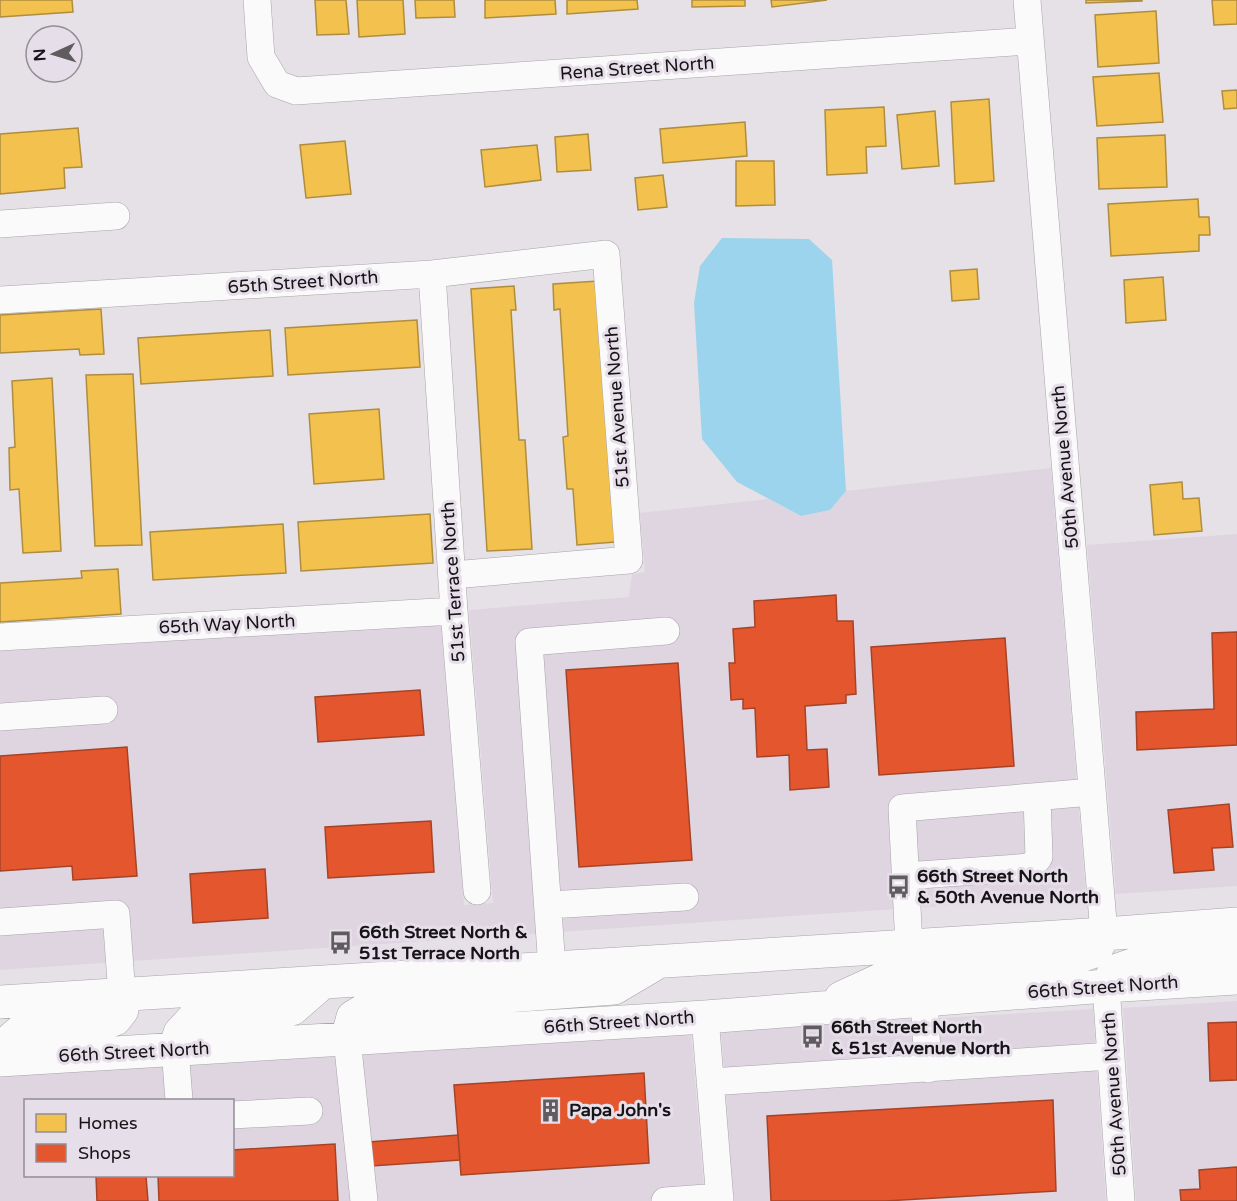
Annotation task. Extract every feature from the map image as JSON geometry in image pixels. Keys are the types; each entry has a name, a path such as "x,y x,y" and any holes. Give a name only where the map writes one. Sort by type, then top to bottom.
{"main road":[{"path":"0,1002 1237,924"},
{"path":"818,1008 891,975 1063,962 1095,951 1104,934"},
{"path":"1107,986 1115,971 1152,958 1237,952"},
{"path":"347,1039 353,1017 371,1006 614,988 660,961"},
{"name":"66th Street North","path":"0,1060 705,1017 1237,978"},
{"path":"175,1049 180,1033 192,1020 292,1009 323,982"},
{"path":"0,1049 22,1030 100,1024 115,1019 123,1010 122,995"}],"street":[{"name":"Rena Street North","path":"257,0 261,57 277,84 296,91 1030,41"},
{"name":"50th Avenue North","path":"1028,0 1104,934"},
{"path":"0,224 116,216"},
{"name":"65th Street North","path":"0,300 432,274 606,254"},
{"name":"51st Avenue North","path":"453,575 629,561 606,254"},
{"name":"51st Terrace North","path":"432,274 454,610 477,891"},
{"name":"65th Way North","path":"0,637 454,610"},
{"path":"552,968 529,642 666,631"},
{"path":"0,717 104,710"},
{"path":"909,946 902,808 1092,792"},
{"path":"905,876 1031,867 1039,858 1037,797"},
{"path":"549,905 685,897"},
{"path":"0,922 116,914 122,995"},
{"name":"50th Avenue North","path":"1107,986 1121,1201"},
{"path":"924,1000 928,1069"},
{"path":"665,1201 720,1199 705,1017"},
{"path":"347,1039 364,1201"},
{"path":"175,1049 179,1099"},
{"path":"710,1082 1111,1056"},
{"path":"234,1115 309,1111"}],"shaded area":[{"path":"1051,468 1086,896 0,970 0,651 441,625 464,905 493,903 469,610 629,597 632,574 645,572 640,513 768,499 801,516 830,510 846,491"},
{"path":"1237,534 1237,886 1116,894 1087,545"},
{"path":"1237,1001 1237,1201 1136,1201 1123,1008"},
{"path":"1093,1009 1106,1201 734,1201 721,1031"},
{"path":"691,1033 705,1201 0,1201 0,1075"}],"water":[{"path":"722,238 809,239 832,260 846,491 830,510 801,516 737,482 702,439 694,303 700,266"}],"building: Homes":[{"path":"0,0 72,0 73,12 0,17"},
{"path":"315,0 346,0 349,34 317,35"},
{"path":"357,0 403,0 405,34 359,37"},
{"path":"415,0 454,0 455,17 416,18"},
{"path":"485,0 555,0 556,14 485,18"},
{"path":"567,0 637,0 638,9 567,14"},
{"path":"692,0 745,0 745,6 692,7"},
{"path":"771,0 827,0 772,7"},
{"path":"1086,0 1142,0 1142,1 1086,3"},
{"path":"1212,0 1237,0 1237,24 1214,25"},
{"path":"1156,11 1159,63 1098,67 1095,15"},
{"path":"1159,73 1163,122 1097,126 1093,77"},
{"path":"1237,90 1237,108 1224,109 1222,91"},
{"path":"989,99 994,181 955,184 951,102"},
{"path":"884,107 886,146 866,147 867,173 827,175 825,110"},
{"path":"935,111 939,166 902,169 897,115"},
{"path":"745,122 747,156 663,163 660,129"},
{"path":"78,128 82,167 64,168 65,188 0,194 0,134"},
{"path":"588,134 591,170 557,172 555,137"},
{"path":"1165,135 1167,187 1099,189 1097,138"},
{"path":"345,141 351,194 306,198 300,145"},
{"path":"537,145 541,180 485,187 481,150"},
{"path":"736,161 774,161 775,205 736,206"},
{"path":"663,175 667,207 638,210 635,178"},
{"path":"1198,199 1199,217 1209,217 1210,235 1199,235 1199,251 1111,256 1108,204"},
{"path":"977,269 979,299 952,301 950,271"},
{"path":"1163,277 1166,320 1126,323 1124,280"},
{"path":"598,281 615,542 577,545 573,489 567,489 563,437 568,436 560,309 554,310 553,284"},
{"path":"514,286 516,310 511,310 519,440 525,440 532,549 487,551 471,289"},
{"path":"101,309 104,354 80,355 79,349 0,353 0,315"},
{"path":"417,320 420,367 288,375 285,328"},
{"path":"270,330 273,376 141,384 138,338"},
{"path":"133,374 142,545 95,546 86,375"},
{"path":"52,378 61,551 23,553 19,489 10,490 9,448 15,447 12,381"},
{"path":"379,409 384,479 314,484 309,414"},
{"path":"1182,482 1183,499 1199,498 1202,531 1154,535 1150,485"},
{"path":"430,514 433,563 301,571 298,522"},
{"path":"283,524 286,573 153,580 150,532"},
{"path":"118,569 121,614 0,622 0,583 82,578 81,571"}],"building: Shops":[{"path":"836,595 837,621 853,621 856,694 846,695 846,703 805,706 807,750 827,749 829,787 790,790 789,755 757,757 755,708 743,709 743,699 731,700 729,663 735,663 733,629 755,627 754,601"},
{"path":"1237,632 1237,745 1137,750 1136,712 1214,709 1212,633"},
{"path":"1005,638 1014,766 879,775 871,647"},
{"path":"678,663 692,860 579,867 566,670"},
{"path":"420,690 424,735 318,742 315,697"},
{"path":"127,747 137,876 73,880 72,866 0,871 0,756"},
{"path":"1229,804 1233,847 1212,848 1214,870 1174,873 1168,810"},
{"path":"431,821 434,872 328,878 325,827"},
{"path":"265,869 268,918 193,923 190,874"},
{"path":"1237,1022 1237,1080 1210,1081 1208,1023"},
{"name":"Papa John's","path":"644,1073 649,1163 461,1175 454,1085"},
{"path":"1053,1100 1056,1191 885,1201 771,1201 767,1116"},
{"path":"458,1135 460,1160 371,1166 369,1142"},
{"path":"335,1144 338,1201 159,1201 158,1177 234,1177 234,1150"},
{"path":"1237,1167 1237,1201 1181,1201 1180,1190 1200,1189 1199,1170"},
{"path":"96,1177 146,1177 148,1201 97,1201"}],"place":[{"name":"66th Street North & 50th Avenue North","path":"899,886"},
{"name":"66th Street North & 51st Terrace North","path":"341,942"},
{"name":"66th Street North & 51st Avenue North","path":"813,1037"},
{"name":"Papa John's","path":"551,1110"}]}
